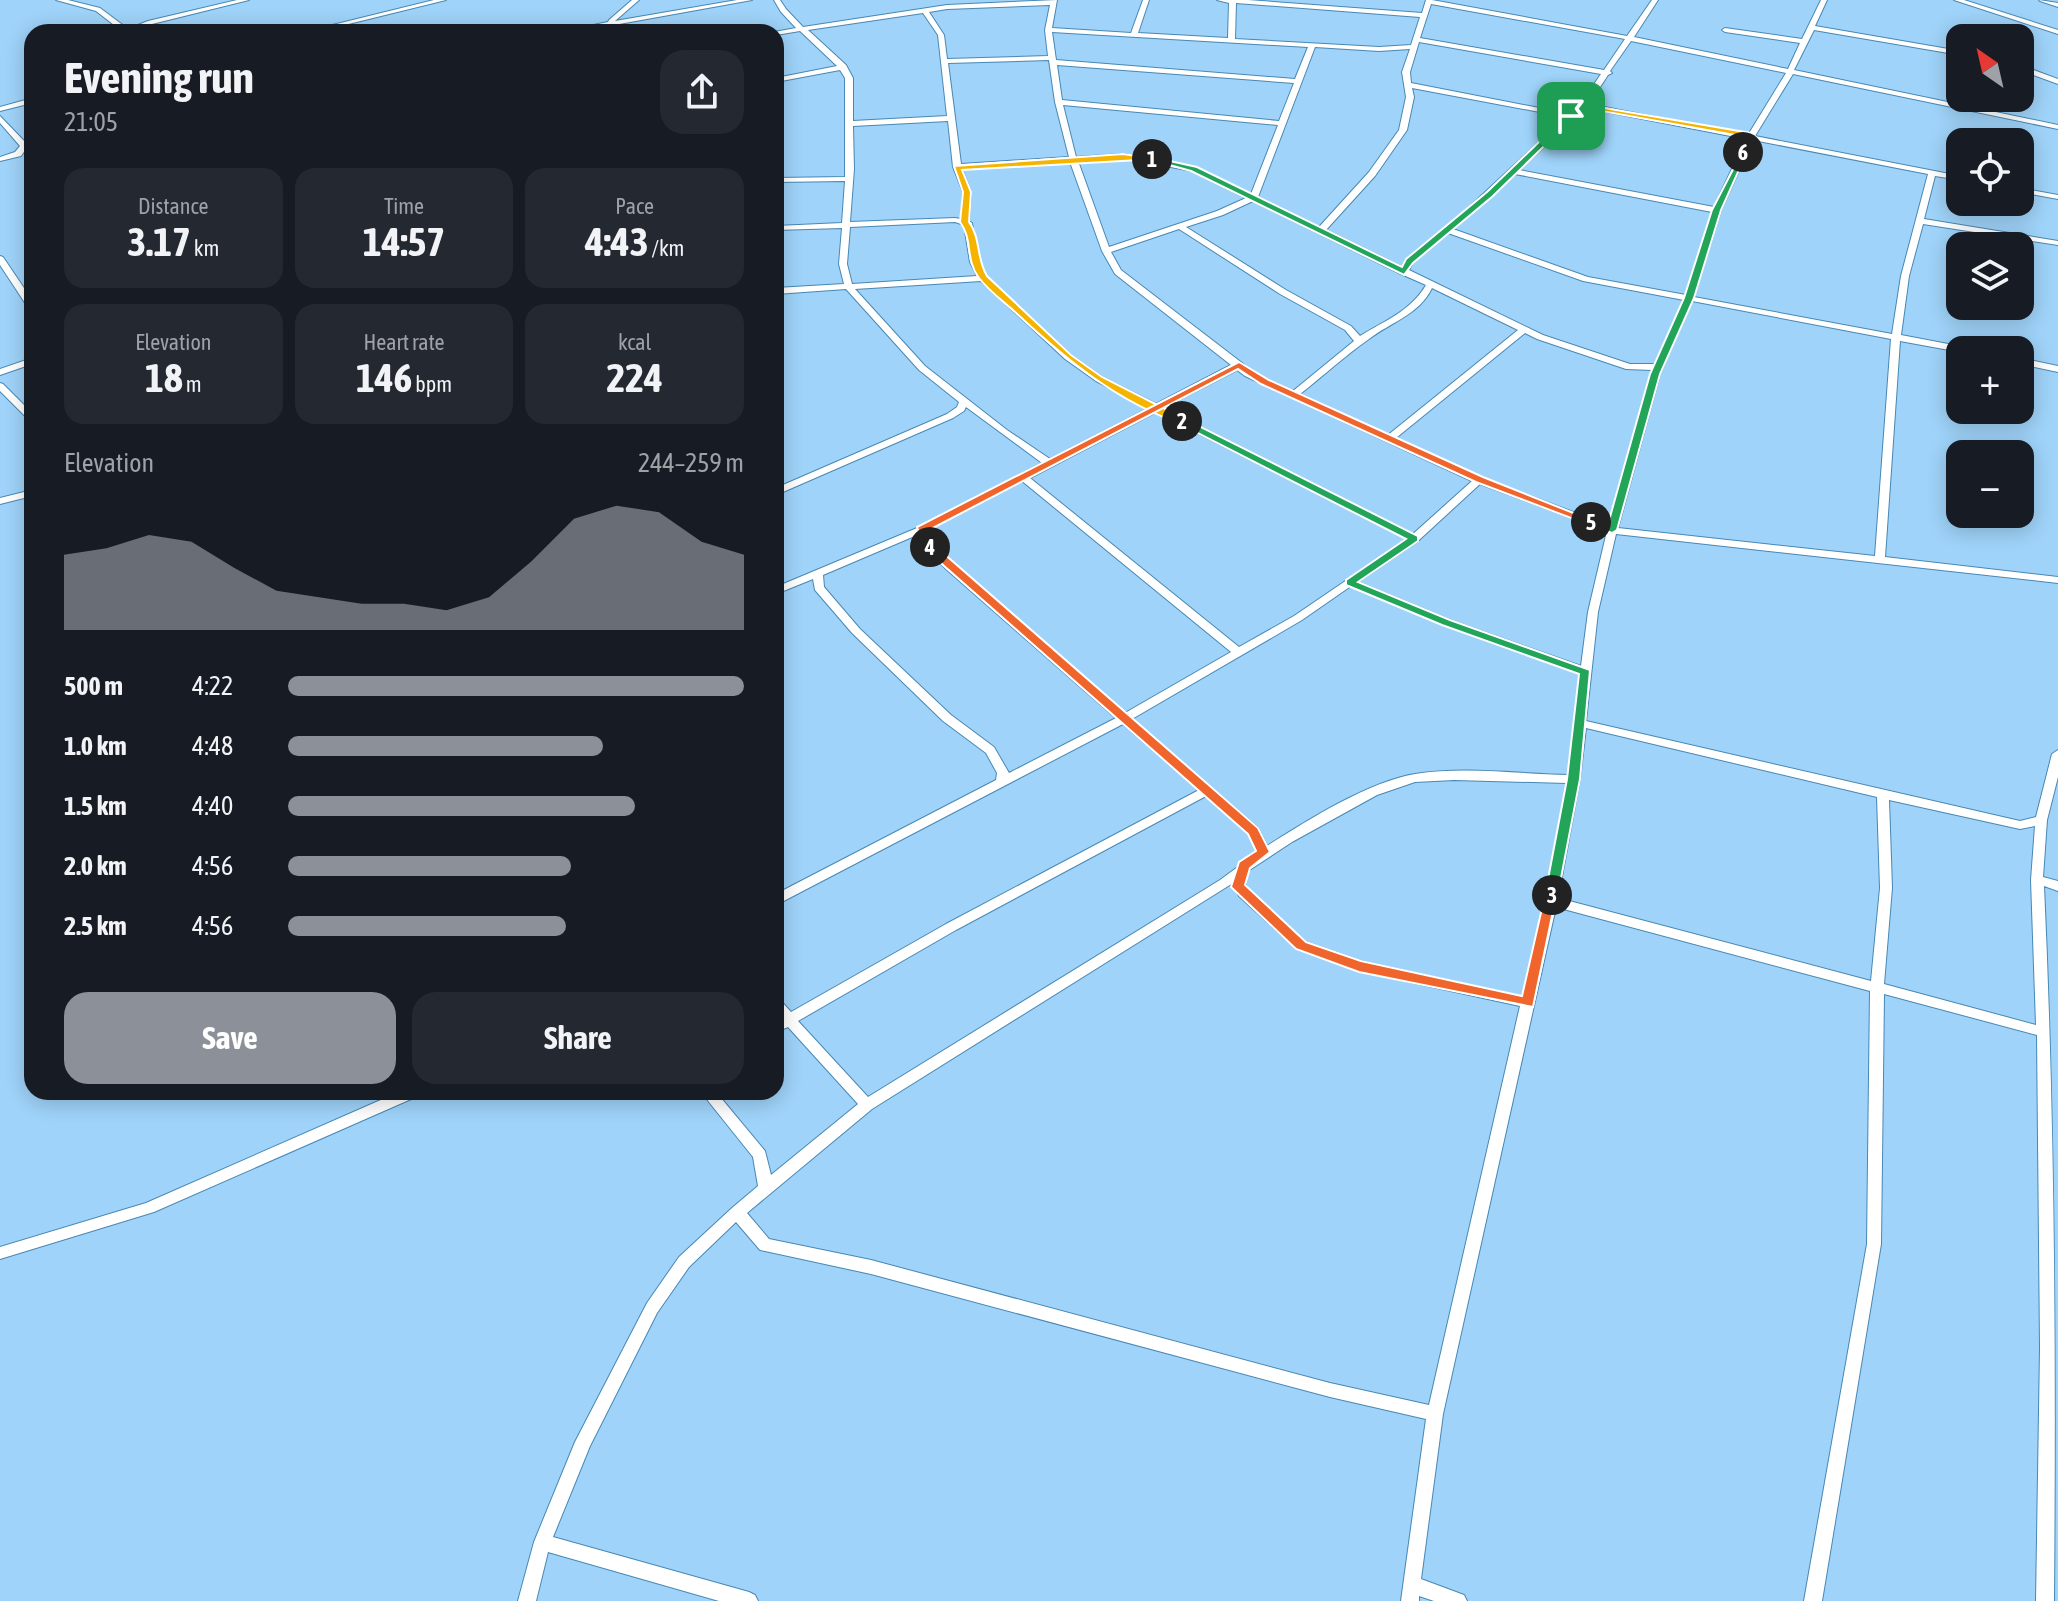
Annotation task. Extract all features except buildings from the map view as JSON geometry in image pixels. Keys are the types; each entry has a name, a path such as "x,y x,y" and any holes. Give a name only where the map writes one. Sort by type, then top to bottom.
{"street":[{"path":"59,0 101,10 117,24"},
{"path":"145,24 246,0"},
{"path":"341,24 443,0"},
{"path":"622,18 636,0"},
{"path":"604,24 622,18 749,0"},
{"path":"777,0 782,11 807,29 843,67 849,78 848,225 843,264 849,287 922,368 1048,464"},
{"path":"1134,34 1146,0"},
{"path":"1220,0 1325,3 1424,15"},
{"path":"1231,39 1233,0"},
{"path":"1404,272 1409,261 1514,171 1584,105 1655,0"},
{"path":"1458,1601 1411,1593 1435,1414 1551,901 1574,779 1593,612 1612,530 1658,367 1689,298 1717,210 1751,136 1789,74 1824,0"},
{"path":"1957,0 2058,31"},
{"path":"2042,0 2056,3"},
{"path":"784,32 971,4 1054,1 1048,30 1059,102 1073,159 1106,251 1118,272 1248,374 1479,480 1612,530 2058,580"},
{"path":"1321,230 1372,174 1403,130 1409,109 1406,72 1429,1 1629,38 1789,74 2058,127"},
{"path":"925,10 941,35 957,167 967,192 965,222 971,231 974,262 983,278 1068,357 1099,379 1414,539"},
{"path":"1811,27 1946,51"},
{"path":"1048,30 1395,50 1416,44 1608,73"},
{"path":"1725,30 1804,41"},
{"path":"1106,251 1181,227 1254,197 1312,45"},
{"path":"944,61 1052,60 1296,81"},
{"path":"784,78 843,67"},
{"path":"2034,73 2058,82"},
{"path":"1409,85 1571,116"},
{"path":"1059,102 1280,123"},
{"path":"0,109 24,103"},
{"path":"1584,105 1946,175"},
{"path":"0,118 24,143"},
{"path":"849,124 952,118"},
{"path":"0,159 24,150"},
{"path":"957,167 1123,156 1194,169 1429,286 1524,329 1595,358 1643,369 1658,367"},
{"path":"1514,171 1717,210"},
{"path":"1880,561 1896,336 1905,276 1922,221 1932,172"},
{"path":"784,180 848,179"},
{"path":"2034,193 2058,197"},
{"path":"1922,221 2058,243"},
{"path":"784,228 965,222"},
{"path":"1181,227 1283,292 1348,328 1360,342"},
{"path":"1447,230 1586,279 1946,346"},
{"path":"0,259 24,295"},
{"path":"784,291 983,278"},
{"path":"1295,394 1360,342 1410,309 1424,297 1429,286"},
{"path":"1390,438 1524,329"},
{"path":"0,372 24,364"},
{"path":"2034,364 2058,369"},
{"path":"784,588 921,530 1239,365"},
{"path":"0,386 24,410"},
{"path":"784,489 950,416 961,409 964,402"},
{"path":"1024,478 1239,653"},
{"path":"784,896 1123,719 1239,653 1414,539 1479,480"},
{"path":"0,501 24,495"},
{"path":"921,530 923,538 950,567 1254,831 1264,852"},
{"path":"818,575 819,588 856,631 947,718 990,750 1003,773 1002,782"},
{"path":"1350,582 1446,622 1586,672"},
{"path":"1579,723 2020,825 2041,820"},
{"path":"2045,1601 2048,1348 2044,1032 2037,880 2041,820 2058,754"},
{"path":"527,1601 542,1542 583,1442 652,1308 684,1262 766,1187 867,1105 1224,883 1264,852 1380,789 1413,778 1574,779"},
{"path":"784,1022 1206,791"},
{"path":"1813,1601 1874,1244 1877,990 1886,888 1883,794"},
{"path":"1244,865 1238,887 1301,945 1359,966 1528,1003"},
{"path":"2037,880 2058,886"},
{"path":"1551,901 2044,1032"},
{"path":"784,1014 867,1105"},
{"path":"0,1253 149,1208 395,1100"},
{"path":"715,1100 760,1155 766,1187"},
{"path":"737,1212 765,1245 794,1254 871,1267 1330,1390 1435,1414"},
{"path":"542,1542 749,1601"}],"route":[{"path":"1571,116 1490,194 1409,261 1404,272 1254,197 1194,169 1171,163 1123,156 957,167 967,192 965,222 971,231 974,262 983,278 1068,357 1099,379 1155,408 1414,539 1350,582 1446,622 1586,672 1574,779 1528,1003 1359,966 1301,945 1238,887 1244,865 1264,852 1254,831 950,567 930,548 921,530 1024,478 1155,408 1239,365 1248,374 1479,480 1612,530 1655,374 1689,298 1717,210 1751,136 1584,105 1571,116"}]}
